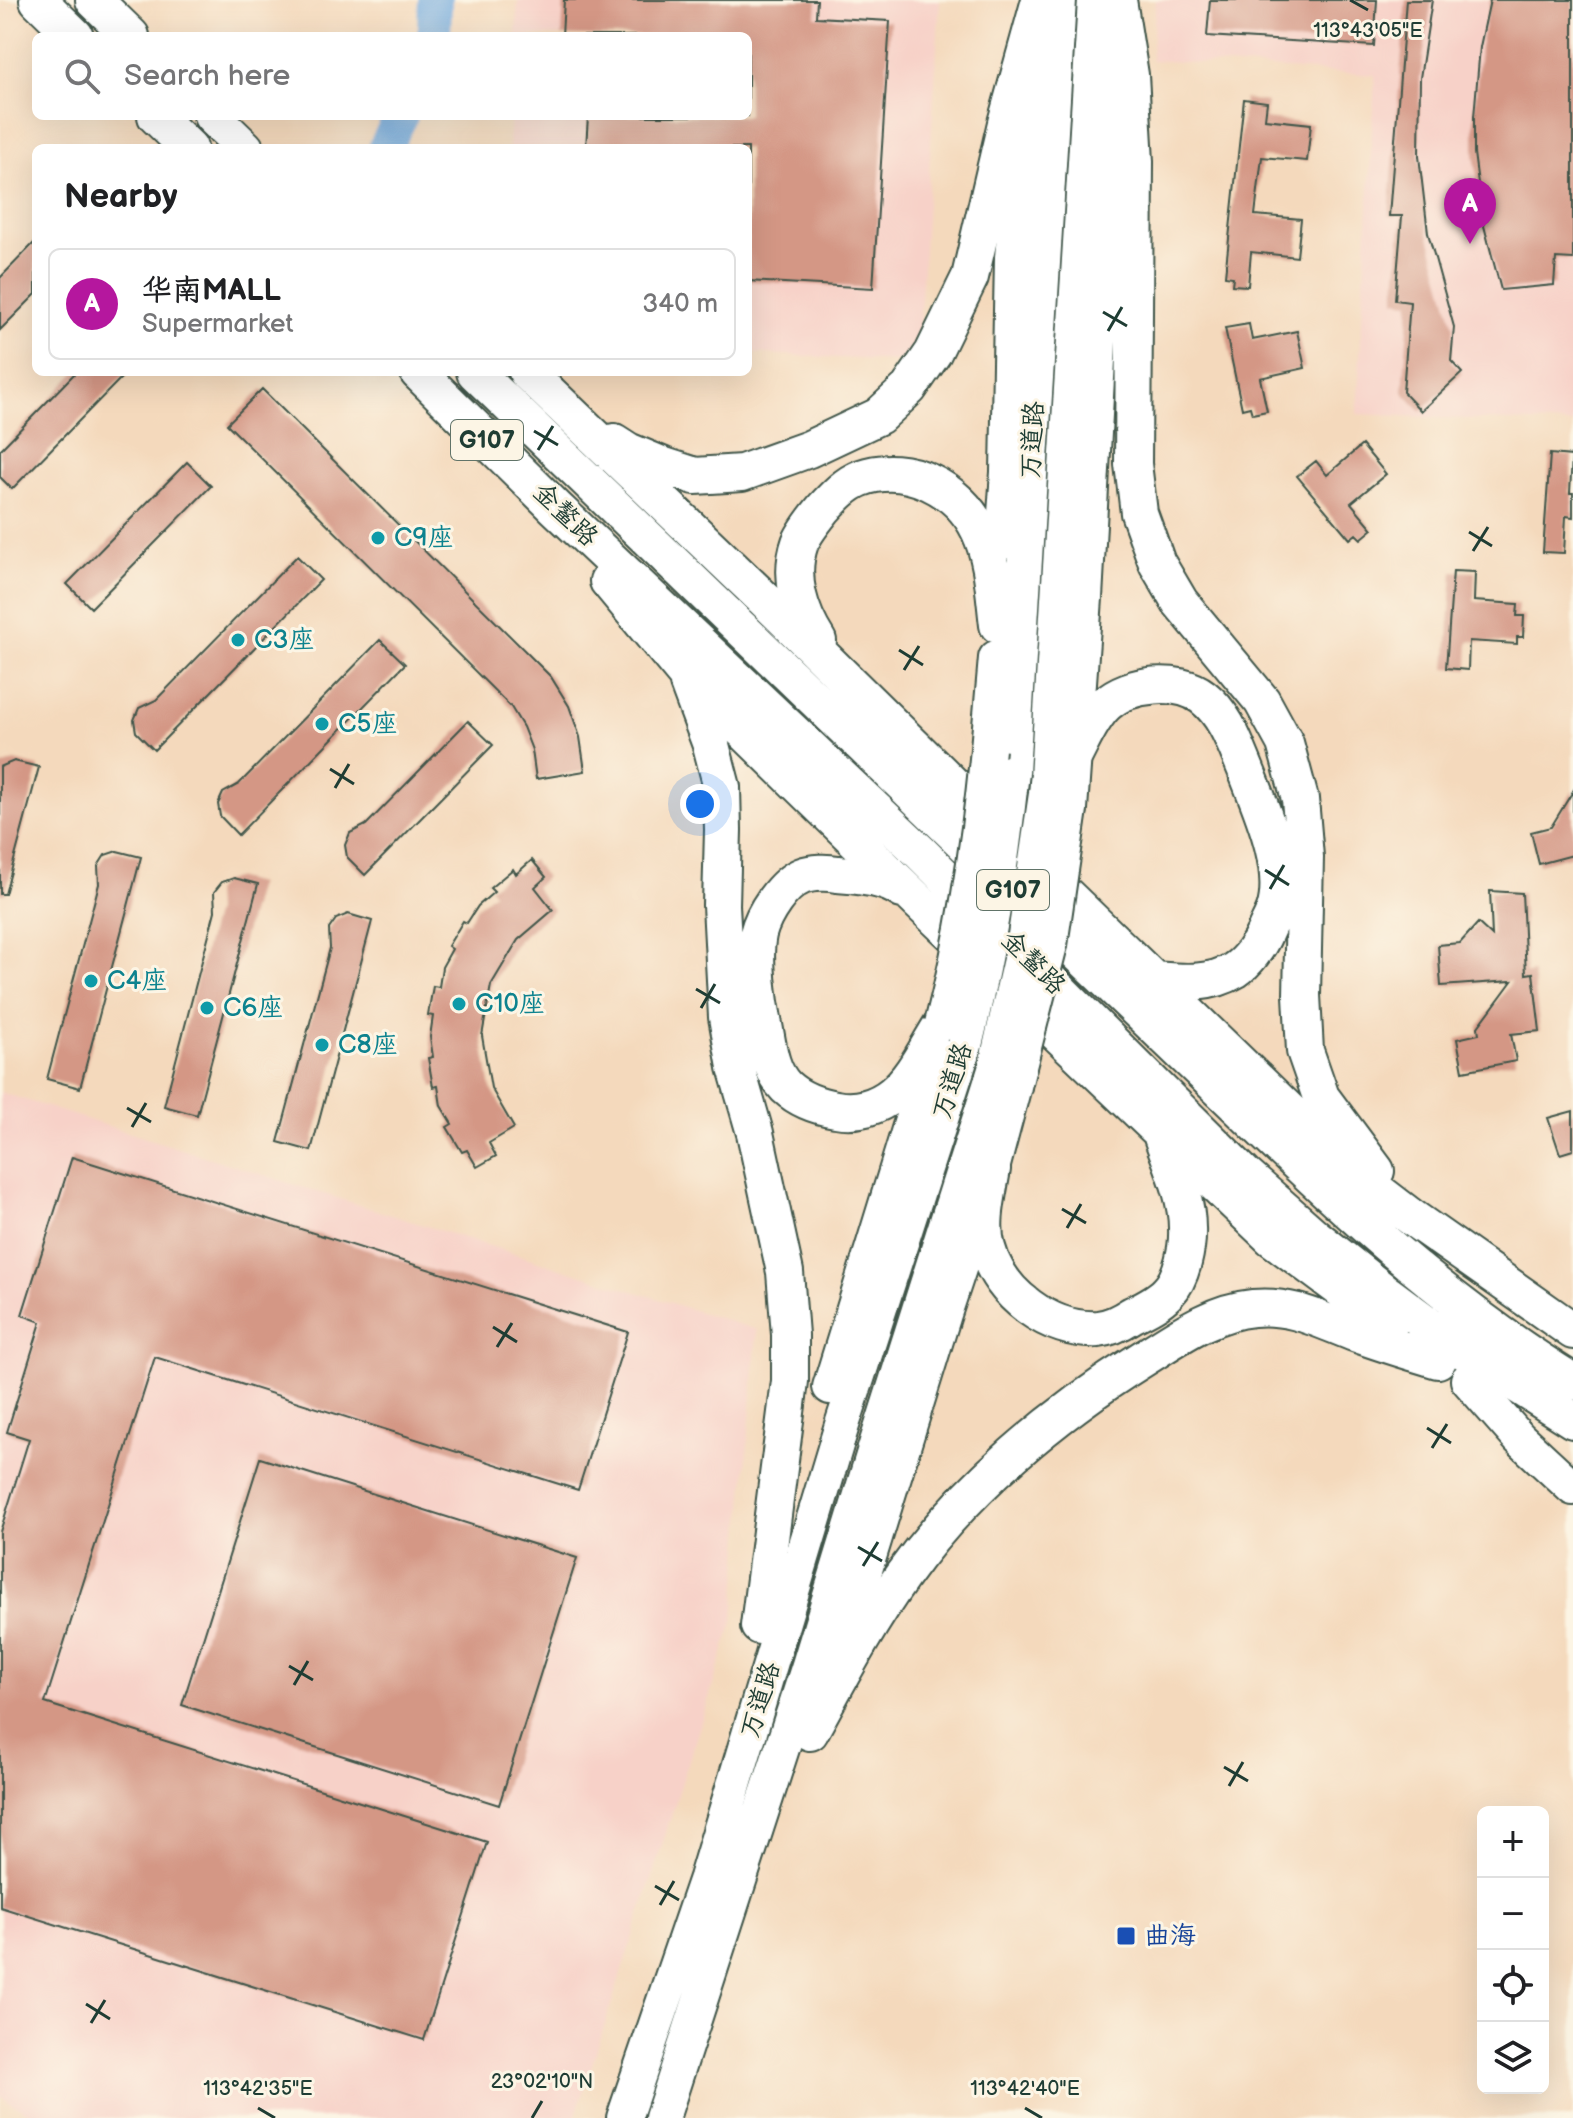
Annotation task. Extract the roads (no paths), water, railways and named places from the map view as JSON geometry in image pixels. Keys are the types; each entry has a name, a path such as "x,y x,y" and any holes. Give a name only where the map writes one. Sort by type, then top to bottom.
{"highway":[{"path":"38,0 71,32"},
{"path":"94,0 127,32"},
{"path":"560,406 628,451 695,476 742,473 809,449 879,416 909,388 933,353 970,277 1006,123 1041,0"},
{"path":"1118,0 1130,75 1135,162 1133,464 1139,513 1157,563 1180,602 1262,701 1285,743 1300,799 1305,857 1302,995 1305,1051 1321,1097 1411,1217"},
{"path":"160,120 185,144"},
{"path":"216,120 241,144"},
{"name":"金鳌路","path":"422,376 556,508 919,851 1245,1175 1314,1236 1387,1294 1461,1349 1573,1420"},
{"name":"金鳌路","path":"479,376 1340,1204 1409,1264 1482,1320 1573,1382"},
{"path":"531,376 1351,1171 1573,1331"},
{"path":"841,676 804,620 794,578 800,543 815,519 838,492 862,478 887,474 917,476 941,487 961,503 986,545 998,625"},
{"path":"556,508 639,621 685,674 1272,1238 1438,1360 1573,1446"},
{"path":"685,674 711,745 722,787 721,905 727,1017 785,1272 790,1335 790,1381 759,1626"},
{"path":"1074,756 1087,731 1107,704 1127,692 1153,685 1178,687 1203,697 1229,727 1268,825 1277,868 1276,908 1259,944 1236,969 1210,981 1152,980"},
{"path":"919,902 894,885 872,878 828,872 801,877 781,893 758,933 761,1011 771,1062 786,1087 814,1105 846,1111 873,1107 893,1094 953,1035"},
{"path":"992,1169 985,1215 987,1247 999,1275 1024,1305 1078,1328 1101,1329 1128,1318 1169,1291 1181,1269 1187,1229 1183,1200 1159,1128"},
{"path":"810,1732 860,1640 903,1574 946,1523 1051,1421 1184,1333 1219,1314 1285,1307 1438,1360"}],"main road":[{"path":"1000,761 998,625 1008,472 1012,257 1041,0"},
{"name":"万道路","path":"624,2118 706,1878 842,1425 953,1035 986,949 1005,840 1000,761 1059,0"},
{"name":"万道路","path":"662,2118 1005,1078 1024,942 1058,802 1095,0"},
{"path":"1058,802 1074,756 1118,0"},
{"path":"706,1878 734,1716 759,1626 953,1035"},
{"path":"741,1880 810,1732 838,1661 944,1314 992,1169 1005,1078"},
{"path":"1468,1380 1519,1438 1573,1488"}],"waterway":[{"path":"434,32 435,0"},
{"path":"387,144 399,120"}],"place":[{"name":"华南MALL","path":"1470,244"},
{"name":"C9座","path":"378,538"},
{"name":"C3座","path":"238,640"},
{"name":"C5座","path":"322,724"},
{"name":"C4座","path":"91,981"},
{"name":"C10座","path":"459,1004"},
{"name":"C6座","path":"207,1008"},
{"name":"C8座","path":"322,1045"},
{"name":"曲海","path":"1126,1936"}]}
